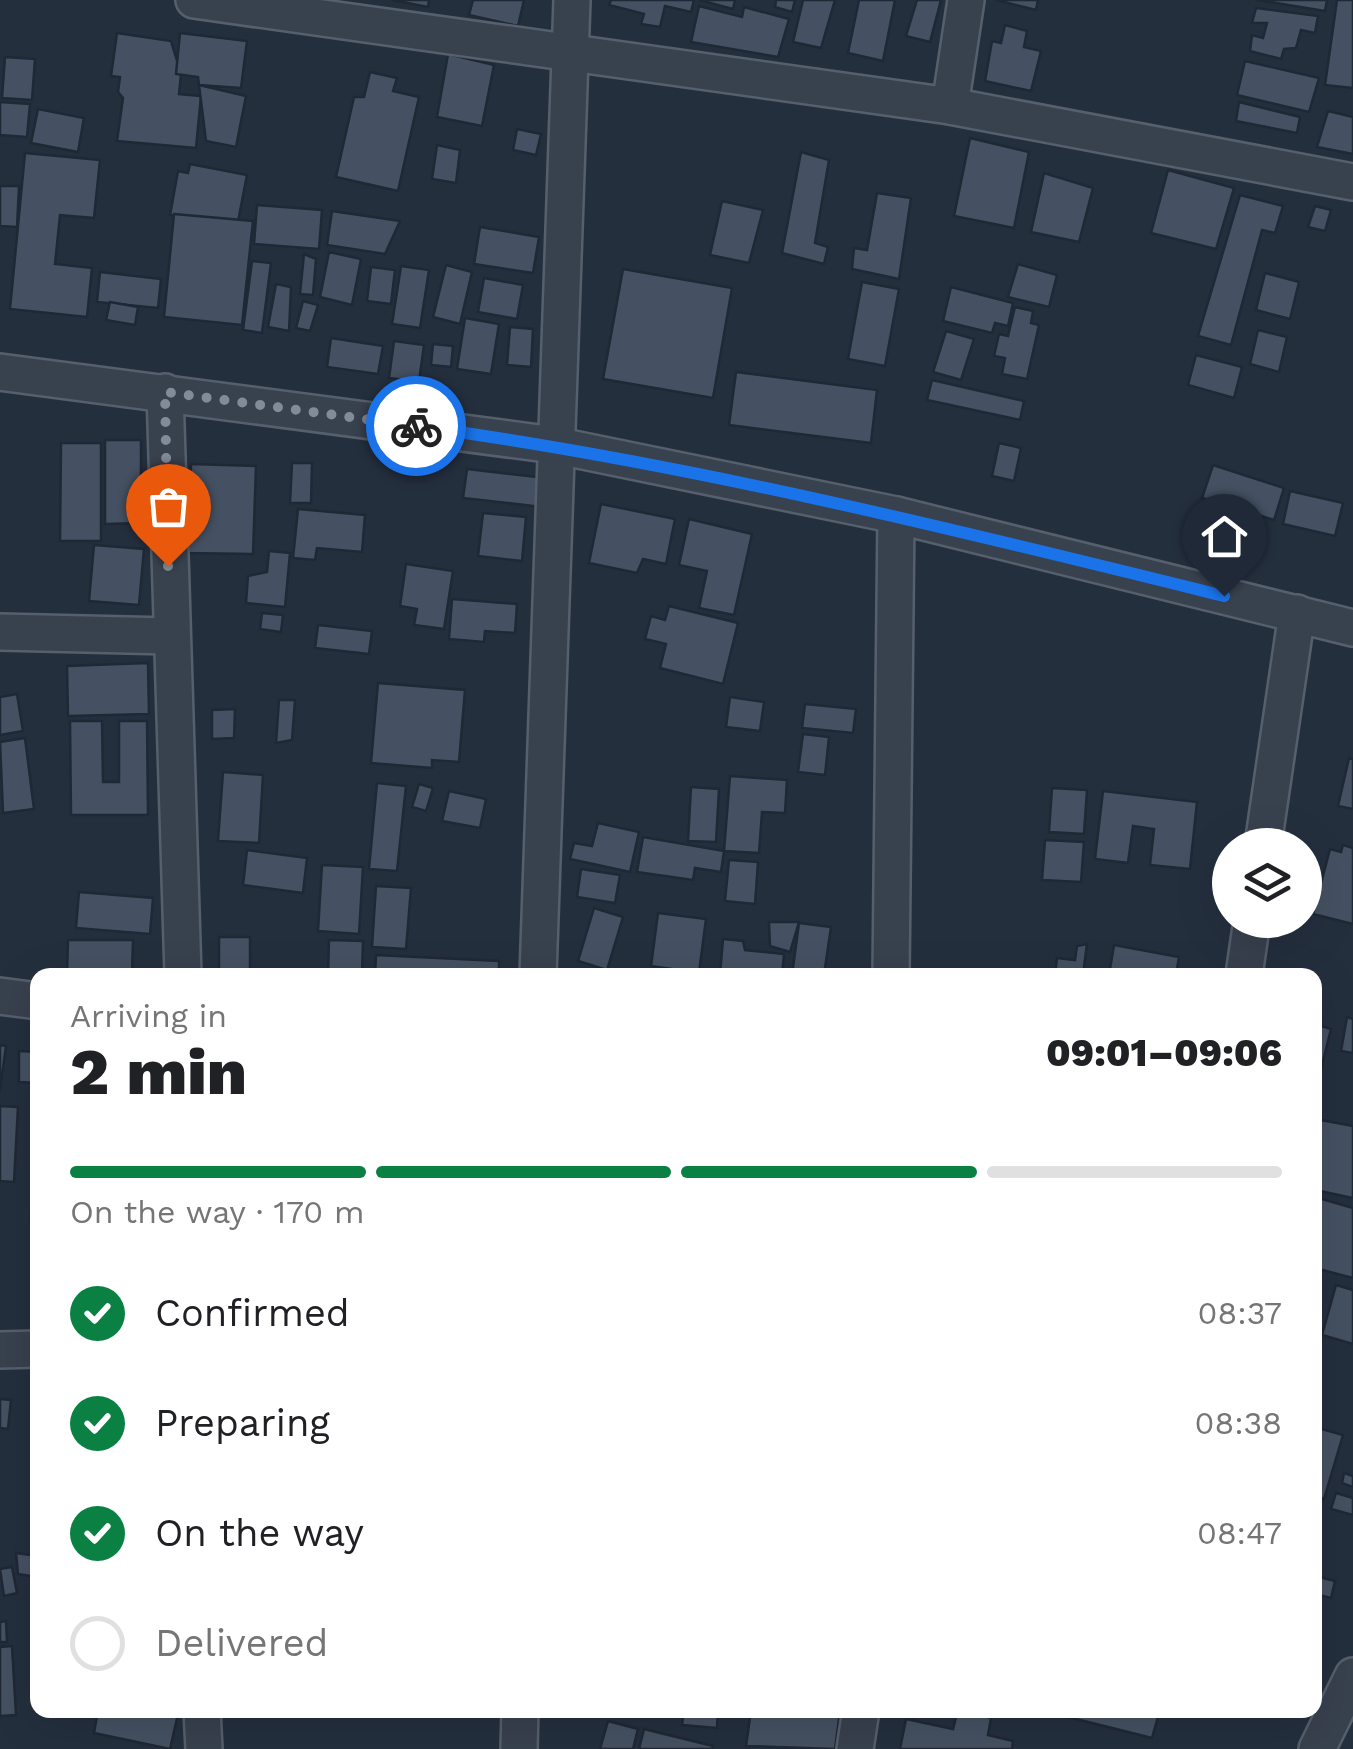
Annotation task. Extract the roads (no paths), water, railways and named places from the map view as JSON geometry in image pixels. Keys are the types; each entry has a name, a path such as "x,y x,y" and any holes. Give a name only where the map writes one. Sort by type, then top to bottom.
{"street":[{"path":"194,0 950,106 1353,182"},
{"path":"538,968 572,0"},
{"path":"950,106 966,0"},
{"path":"0,372 554,445 896,515 1353,628"},
{"path":"165,392 183,968"},
{"path":"890,968 896,515"},
{"path":"1266,828 1297,614"},
{"path":"0,632 170,636"},
{"path":"1245,968 1249,938"},
{"path":"0,996 30,1000"},
{"path":"0,1350 30,1349"},
{"path":"1317,1749 1353,1676"},
{"path":"202,1718 204,1749"},
{"path":"519,1749 520,1718"},
{"path":"856,1749 860,1718"}]}
